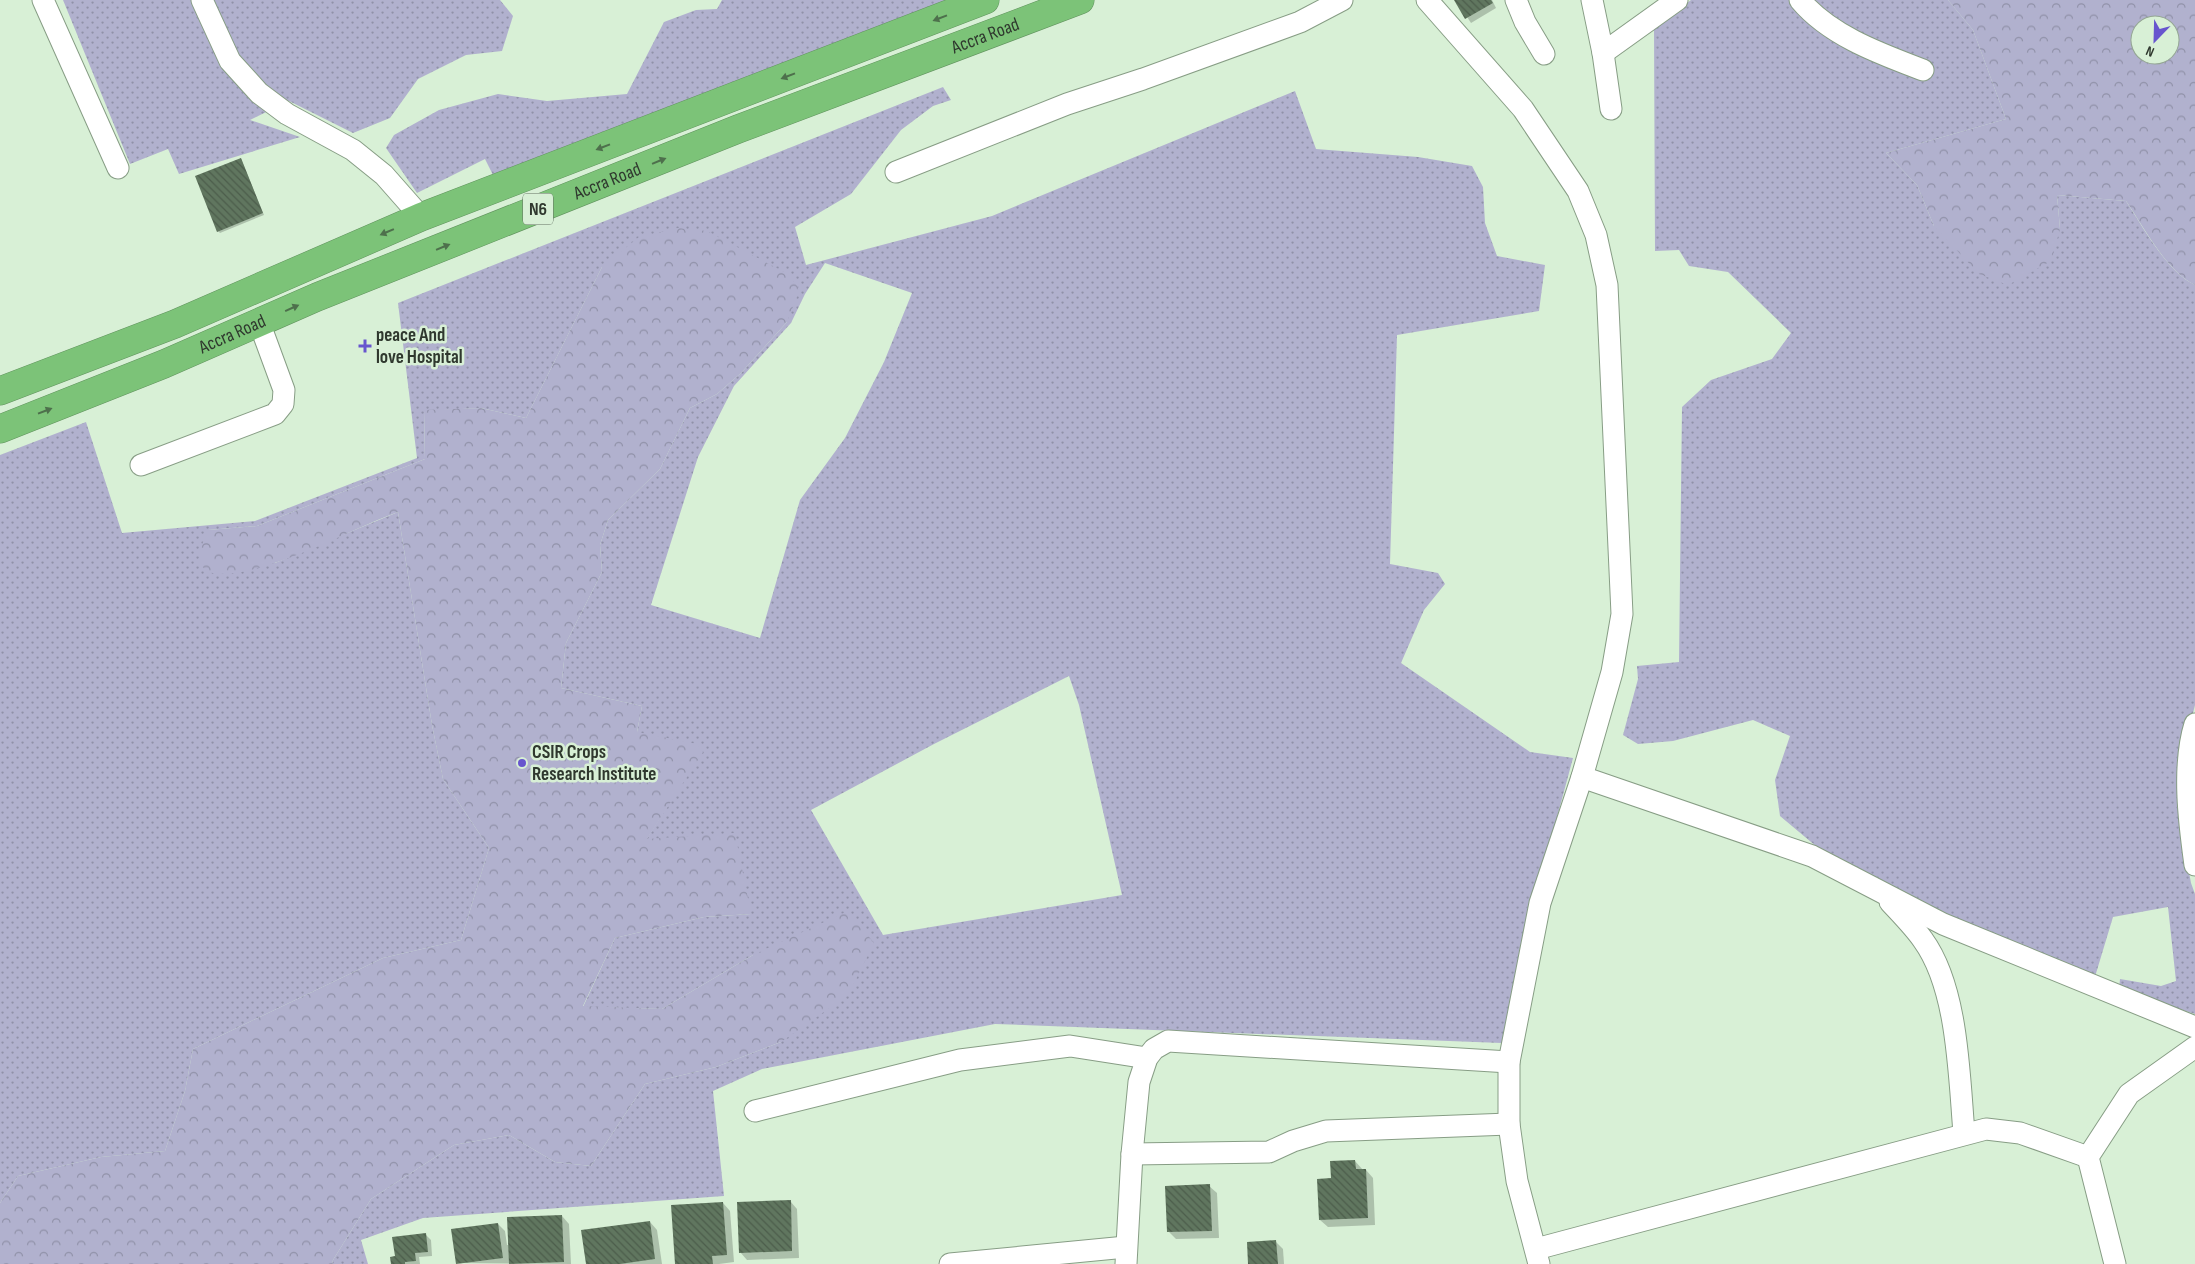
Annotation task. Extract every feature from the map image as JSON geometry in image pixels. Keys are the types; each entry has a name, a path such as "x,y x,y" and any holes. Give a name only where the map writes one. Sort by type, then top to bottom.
{"highway":[{"name":"Accra Road","path":"0,391 174,324 421,218 985,0"},
{"name":"Accra Road","path":"0,429 164,364 317,297 729,133 1080,0"}],"street":[{"path":"43,0 118,168"},
{"path":"202,0 230,62 259,93 287,114 353,150 384,175 421,218"},
{"path":"896,172 1067,104 1144,79 1300,22 1342,0"},
{"path":"1428,0 1524,109 1578,191 1596,235 1607,285 1622,614 1612,672 1582,777 1540,904 1509,1062 1509,1124 1517,1181 1537,1257 1964,1133 1986,1129 2020,1134 2088,1157"},
{"path":"1516,0 1525,22 1544,54"},
{"path":"1592,0 1612,109"},
{"path":"1603,53 1677,0"},
{"path":"1800,0 1809,11 1843,34 1884,55 1923,70"},
{"path":"141,465 275,414 283,404 284,390 260,322"},
{"path":"2195,724 2188,765 2190,823 2195,865"},
{"path":"1582,777 1812,856 1943,924 2195,1027"},
{"path":"1883,893 1924,941 1942,978 1953,1021 1964,1133"},
{"path":"950,1264 1126,1256 1132,1154 1139,1082 1147,1058 1154,1049 1168,1041 1509,1062"},
{"path":"755,1111 942,1064 984,1057 1070,1046 1147,1058"},
{"path":"2114,1264 2088,1157 2128,1094 2195,1047"},
{"path":"1132,1154 1269,1152 1292,1141 1326,1131 1509,1124"}],"green space":[{"path":"63,0 500,0 513,16 502,51 466,55 418,79 390,118 353,133 289,101 250,120 300,137 179,174 168,149 130,164"},
{"path":"722,0 967,0 496,181 485,159 417,193 386,148 394,135 439,110 498,94 547,101 627,94 664,22 696,10 717,9"},
{"path":"1691,0 1948,0 1973,30 2006,119 1886,153 1917,185 1934,226 2060,229 2057,195 2126,201 2165,260 2185,279 2195,285 2195,705 2179,769 2178,812 2191,883 2195,894 2195,1014 2119,989 2120,979 2161,986 2176,981 2168,907 2113,917 2094,980 1967,926 1817,847 1780,816 1775,780 1790,736 1753,720 1673,741 1638,744 1623,735 1638,679 1637,666 1679,662 1682,407 1711,380 1772,359 1791,333 1728,272 1689,266 1679,250 1655,251 1654,28"},
{"path":"1948,0 2195,0 2195,285 2184,278 2165,259 2126,201 2057,195 2060,229 2051,261 2008,285 1979,274 1934,226 1917,185 1886,153 2006,119 1973,30"},
{"path":"943,87 951,100 933,106 901,130 851,194 795,227 806,265 992,216 1295,91 1316,149 1418,157 1472,166 1483,187 1485,223 1497,256 1545,265 1539,311 1397,335 1390,564 1438,573 1445,584 1424,610 1401,663 1530,752 1573,758 1549,847 1502,1043 995,1024 762,1069 713,1091 724,1196 423,1218 361,1240 368,1264 332,1264 371,1199 454,1145 509,1135 555,1162 591,1166 645,1084 716,1067 781,1042 753,955 662,1009 583,1007 615,938 704,917 751,914 646,840 670,802 637,732 642,706 561,688 566,643 602,572 600,545 608,520 660,469 690,408 717,394 741,373 787,322 602,267 526,418 481,408 424,411 425,459 257,526 208,530 275,563 398,512 432,725 443,779 489,848 461,940 383,958 193,1049 185,1091 165,1151 101,1157 18,1176 0,1203 0,455 86,422 122,533 255,521 417,458 398,303","holes":["825,263 912,293 884,362 845,438 800,500 760,638 651,605 698,457 734,386 791,323 805,294","1069,676 1079,705 1122,895 883,935 811,810 934,744"]},
{"path":"678,228 707,231 786,273 800,289 787,322 741,373 717,394 690,408 660,469 608,520 600,545 602,572 566,643 561,688 642,706 637,732 697,744 703,752 647,839 735,833 751,914 704,917 615,938 583,1006 662,1009 753,955 848,911 874,943 848,995 781,1042 716,1067 645,1084 591,1166 555,1162 509,1135 454,1145 371,1199 332,1264 0,1264 0,1203 18,1176 101,1157 165,1151 185,1091 193,1049 383,958 461,940 489,848 443,779 432,725 398,512 306,552 255,569 233,573 211,573 198,563 201,547 208,530 257,526 425,459 424,410 481,408 526,418 602,267 639,237"}],"building":[{"path":"1454,0 1491,0 1493,3 1465,19"},
{"path":"241,158 263,213 217,232 195,176"},
{"path":"1355,1160 1356,1169 1366,1169 1368,1218 1319,1220 1317,1179 1331,1178 1330,1161"},
{"path":"1210,1184 1212,1231 1167,1232 1165,1186"},
{"path":"791,1200 792,1251 739,1253 737,1202"},
{"path":"723,1202 727,1255 712,1256 713,1264 675,1264 671,1205"},
{"path":"562,1215 564,1262 509,1264 507,1217"},
{"path":"650,1221 655,1259 620,1264 586,1264 581,1230"},
{"path":"498,1223 503,1258 456,1264 451,1229"},
{"path":"426,1233 428,1252 415,1253 416,1261 405,1262 405,1264 391,1264 390,1257 395,1256 392,1237"},
{"path":"1276,1240 1278,1264 1248,1264 1247,1242"}],"place":[{"name":"peace And love Hospital","path":"365,346"},
{"name":"CSIR Crops Research Institute","path":"522,763"}]}
